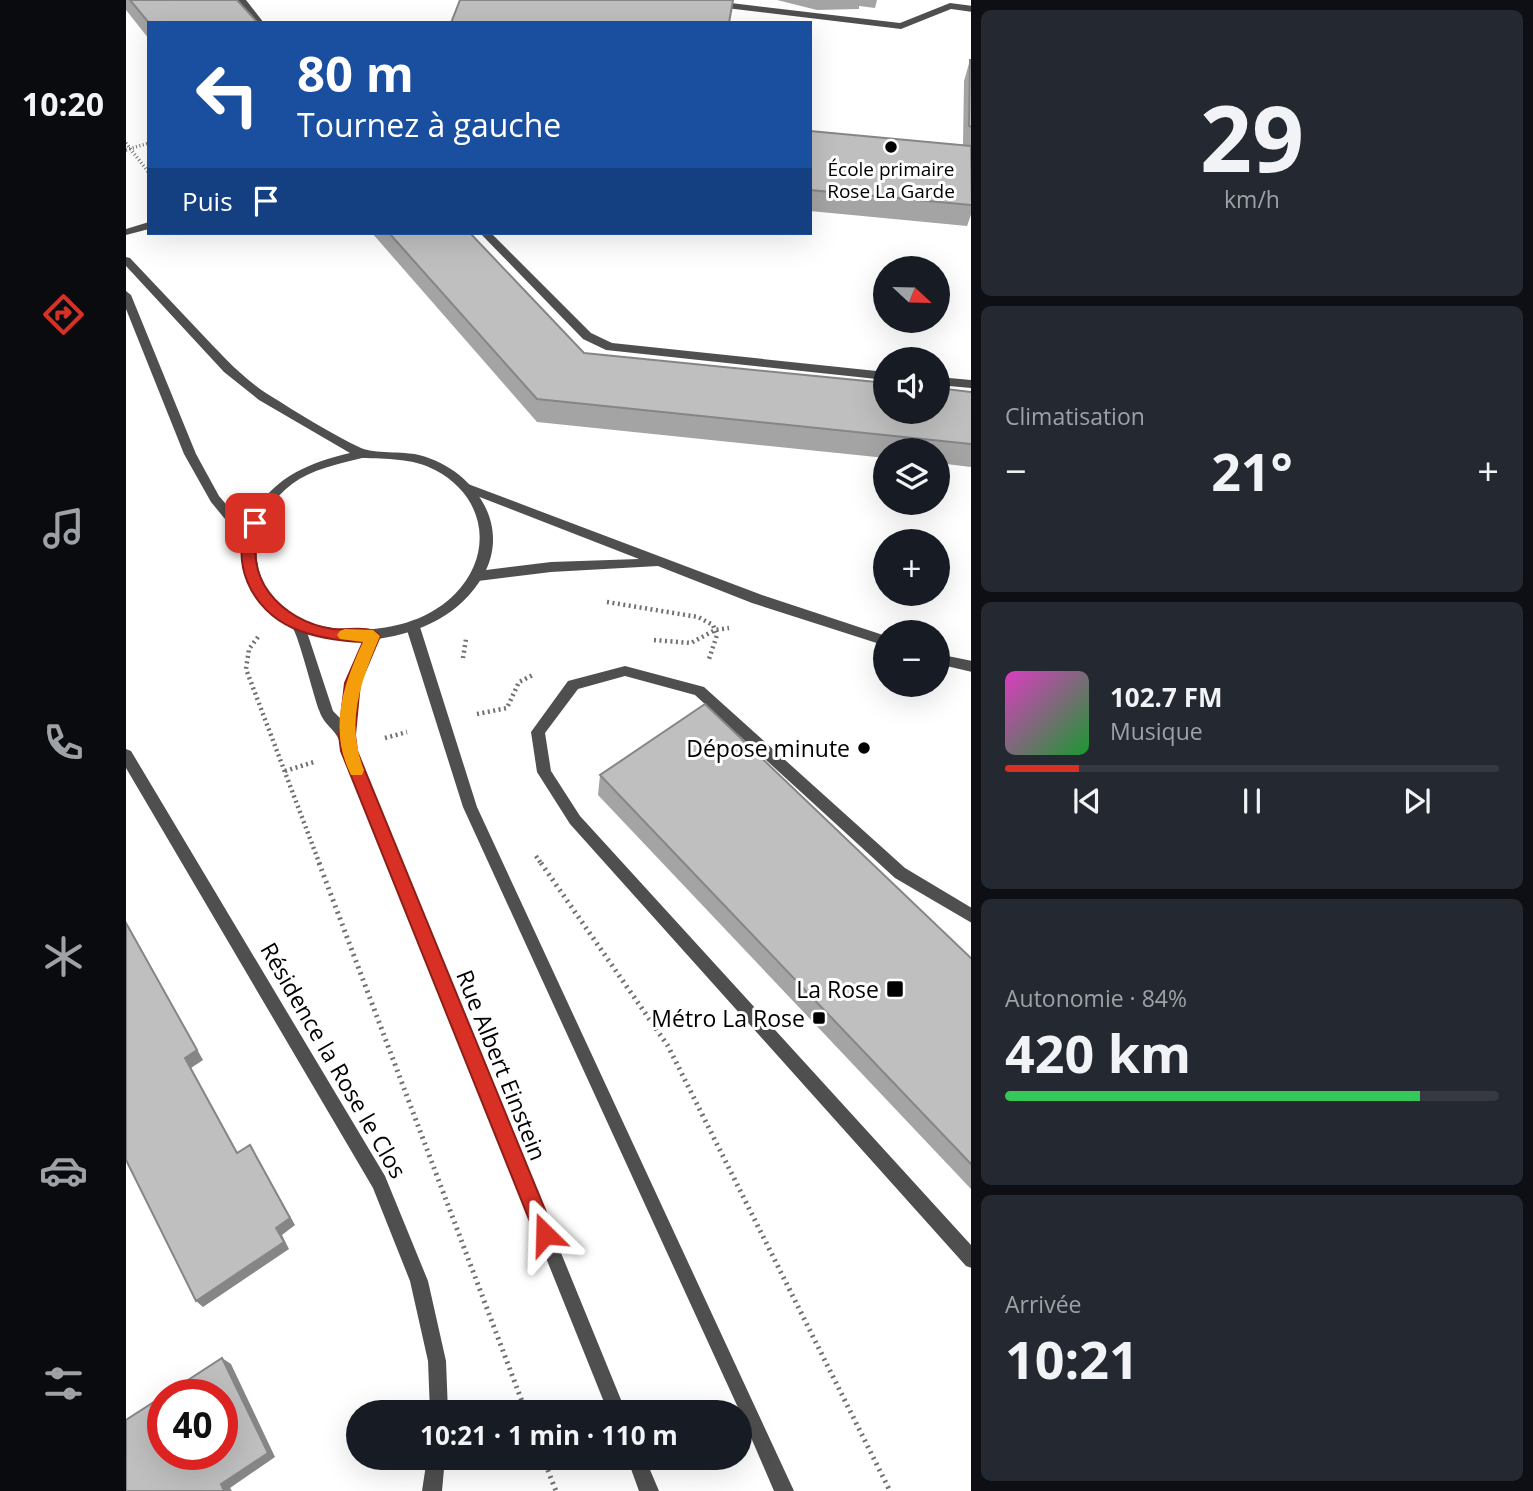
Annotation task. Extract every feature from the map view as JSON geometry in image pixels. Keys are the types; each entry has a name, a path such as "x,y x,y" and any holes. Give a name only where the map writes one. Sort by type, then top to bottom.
{"street":[{"path":"241,0 258,21"},
{"path":"684,0 901,26 950,6 971,9"},
{"path":"126,232 147,226"},
{"path":"487,235 587,336 610,347 873,375"},
{"path":"126,261 228,369 262,397 362,454"},
{"path":"126,295 190,454 215,499 248,539"},
{"path":"950,382 971,384"},
{"path":"468,488 485,515 488,546 478,576 451,606 413,627 373,636 333,635 298,624 279,612 259,591 248,566 248,539 262,508 288,481 323,463 362,454 403,455 440,467 468,488 757,599 873,637"},
{"path":"478,576 551,567 661,562"},
{"name":"Rue Albert Einstein","path":"298,624 327,714 347,735"},
{"path":"413,627 470,807 784,1491"},
{"name":"Rue Albert Einstein","path":"373,636 352,683 347,735 349,751 612,1400"},
{"path":"950,662 971,667"},
{"path":"971,916 900,873 699,691 625,671 573,685 538,732 544,772 575,820 971,1260"},
{"name":"Résidence la Rose le Clos","path":"126,755 379,1182 419,1280 437,1361 439,1400"},
{"path":"432,1491 435,1470"},
{"path":"640,1470 649,1491"}],"path":[{"path":"126,143 147,171"},
{"path":"128,149 147,144"},
{"path":"596,600 698,617 713,625 717,635 699,691"},
{"path":"279,612 249,649 246,669 521,1400"},
{"path":"465,667 464,641 470,633"},
{"path":"473,702 481,727"},
{"path":"376,741 418,729"},
{"path":"285,771 326,758"},
{"path":"531,846 668,1046 890,1491"},
{"path":"548,1470 556,1491"}],"building":[{"path":"130,0 237,0 256,21 147,21"},
{"path":"460,0 733,0 729,21 452,21"},
{"path":"970,60 971,60 971,127"},
{"path":"812,131 971,146 971,205 812,190"},
{"path":"391,235 472,235 584,353 873,382 873,424 950,424 950,389 971,392 971,444 950,442 950,438 914,438 537,399"},
{"path":"705,704 971,958 971,1164 600,775"},
{"path":"126,923 197,1050 185,1058 237,1153 250,1145 290,1218 276,1228 284,1242 196,1301 126,1160"},
{"path":"222,1358 232,1379 190,1379"},
{"path":"238,1391 268,1453 221,1484 224,1491 126,1491 126,1420 147,1406 147,1470 238,1470"}],"slow traffic":[{"path":"345,635 373,636 352,683 347,735 356,770"}],"place":[{"name":"École primaire Rose La Garde","path":"891,147"},
{"name":"Dépose minute","path":"864,748"},
{"name":"La Rose","path":"895,989"},
{"name":"Métro La Rose","path":"819,1018"}],"route":[{"path":"255,523 248,539 248,566 259,591 279,612 298,624 333,635 373,636 352,683 347,735 349,751 545,1234"}]}
